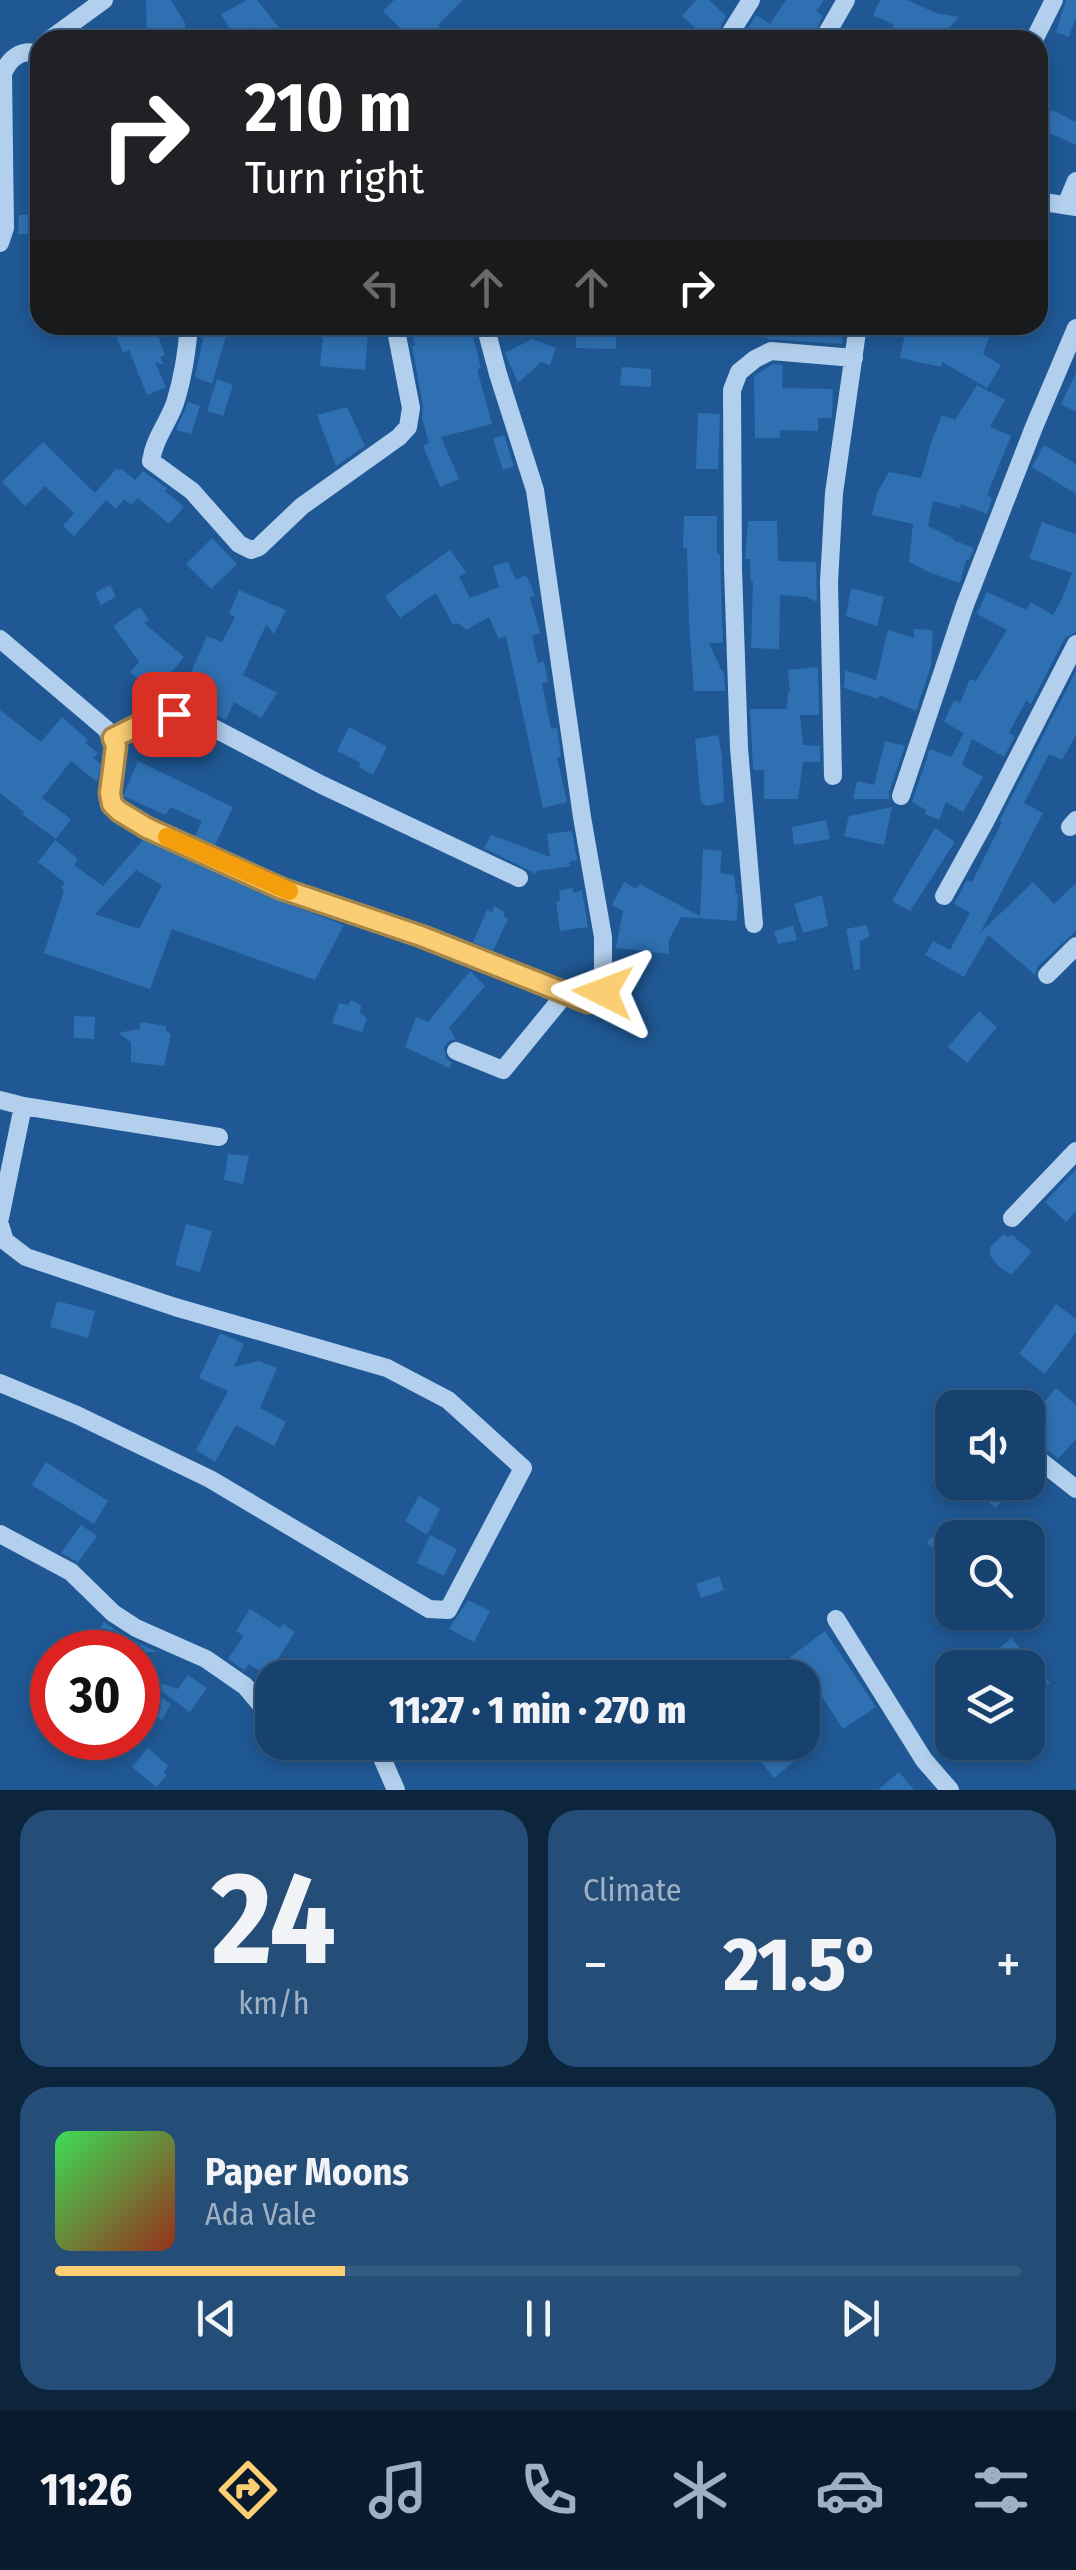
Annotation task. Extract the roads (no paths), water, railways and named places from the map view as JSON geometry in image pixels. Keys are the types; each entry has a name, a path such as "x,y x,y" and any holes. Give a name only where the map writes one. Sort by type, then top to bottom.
{"street":[{"path":"63,30 104,0"},
{"path":"732,30 751,0"},
{"path":"828,30 846,0"},
{"path":"1039,30 1054,0"},
{"path":"0,48 30,50"},
{"path":"0,243 5,228 2,74 16,55 30,52"},
{"path":"1071,206 1076,181"},
{"path":"901,796 965,605 1076,328"},
{"path":"188,335 174,404 152,448 150,461 192,491 239,544 250,550 259,547 302,506 408,427 411,408 397,335"},
{"path":"0,639 113,738 116,746 112,804 147,828 282,889 421,936 588,1002 598,1000 603,992 603,937 534,490 488,335"},
{"path":"834,776 830,582 834,493 857,335"},
{"path":"754,924 739,748 732,390 739,372 771,351 854,358"},
{"path":"944,896 1076,644"},
{"path":"113,738 151,719 174,714 206,724 322,785 519,878"},
{"path":"1047,974 1076,946"},
{"path":"456,1051 503,1070 566,993"},
{"path":"0,1100 219,1137"},
{"path":"0,1383 210,1479 429,1608 448,1610 523,1468 448,1400 388,1368 175,1307 26,1258 1,1231 22,1106"},
{"path":"1012,1218 1076,1152"},
{"path":"1045,1464 1076,1489"},
{"path":"0,1534 71,1572 113,1613 136,1628 206,1658 255,1698"},
{"path":"836,1620 924,1760 950,1790"},
{"path":"383,1760 396,1790"}]}
